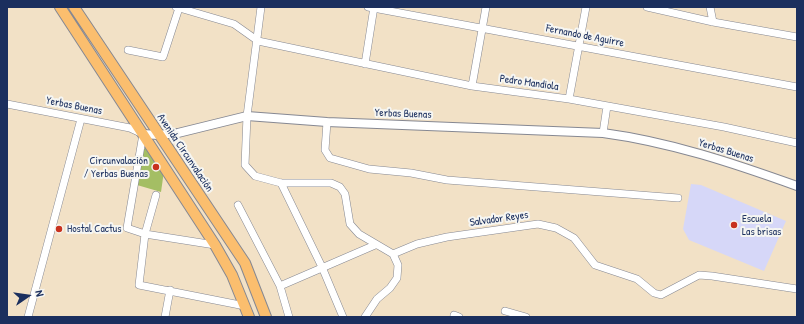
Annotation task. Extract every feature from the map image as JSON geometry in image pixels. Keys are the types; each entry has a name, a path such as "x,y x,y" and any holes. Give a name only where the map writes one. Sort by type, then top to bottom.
{"main road":[{"path":"60,7 215,245 232,275 249,317"},
{"name":"Avenida Circunvalación","path":"74,7 158,135 245,263 266,317"}],"street":[{"path":"128,50 163,57 178,7 234,24 258,41"},
{"path":"261,7 258,41 247,116 245,165 255,176 281,183 332,183 340,187 345,194 350,224 359,234 375,245 393,254 398,265 397,278 390,288 377,299 366,317"},
{"path":"365,64 372,7"},
{"name":"Fernando de Aguirre","path":"372,7 797,87"},
{"path":"472,86 486,7"},
{"path":"569,100 586,7"},
{"path":"647,7 713,22 797,37"},
{"path":"710,7 713,22"},
{"name":"Pedro Mandiola","path":"258,41 472,86 607,106 724,127 797,143"},
{"name":"Yerbas Buenas","path":"7,104 130,128 143,134 158,135 178,133 247,116 327,122 603,133 639,138 720,158 797,186"},
{"path":"603,133 607,106"},
{"path":"30,317 81,119"},
{"path":"327,122 325,150 330,158 370,169 410,173 447,180 678,198"},
{"path":"143,134 127,228 145,234 215,245"},
{"path":"281,183 322,267 343,317"},
{"path":"156,195 145,234 138,284 245,306"},
{"path":"238,205 280,286 289,317"},
{"name":"Salvador Reyes","path":"393,254 417,244 447,237 538,224 556,228 574,238 595,265 637,278 654,293 661,295 700,275 797,289"},
{"path":"280,286 375,245"},
{"path":"165,317 170,290"},
{"path":"505,311 526,317"}],"shaded area":[{"name":"Escuela Las brisas","path":"691,184 701,185 786,221 764,271 689,240 683,229"}],"green space":[{"path":"149,148 164,171 161,192 137,185 143,149"}],"place":[{"name":"Circunvalación / Yerbas Buenas","path":"156,167"},
{"name":"Escuela Las brisas","path":"734,225"},
{"name":"Hostal Cactus","path":"59,229"}]}
